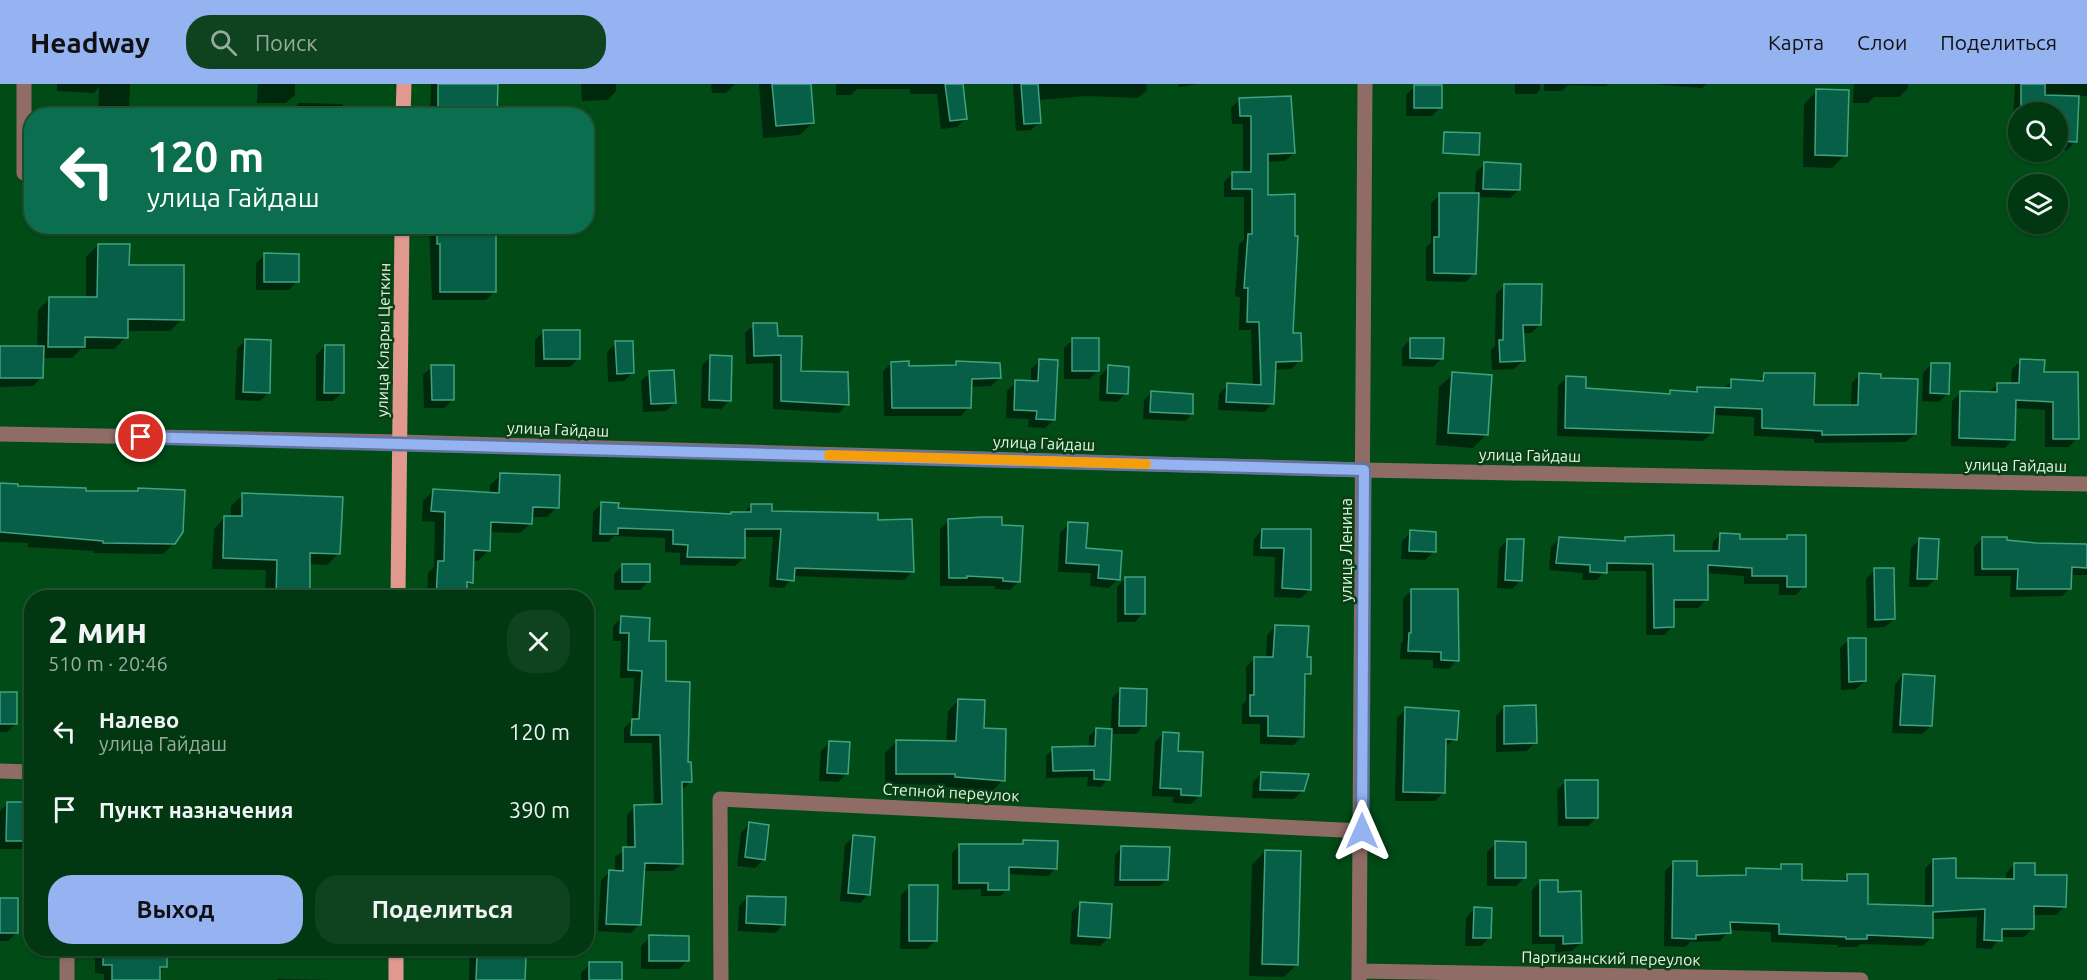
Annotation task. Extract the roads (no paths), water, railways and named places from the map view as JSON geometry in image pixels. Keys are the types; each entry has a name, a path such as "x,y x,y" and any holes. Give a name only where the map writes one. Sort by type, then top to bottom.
{"main road":[{"path":"403,108 404,84"},
{"name":"улица Клары Цеткин","path":"398,590 402,234"},
{"path":"396,956 396,980"}],"street":[{"path":"24,84 24,172"},
{"name":"улица Ленина","path":"1359,976 1362,831 1365,84"},
{"name":"улица Гайдаш","path":"0,434 400,442 1364,470 2087,484"},
{"path":"0,771 24,772"},
{"name":"Степной переулок","path":"720,980 720,799 1362,831"},
{"path":"67,956 67,980"},
{"name":"Партизанский переулок","path":"1359,976 1862,980"}]}
